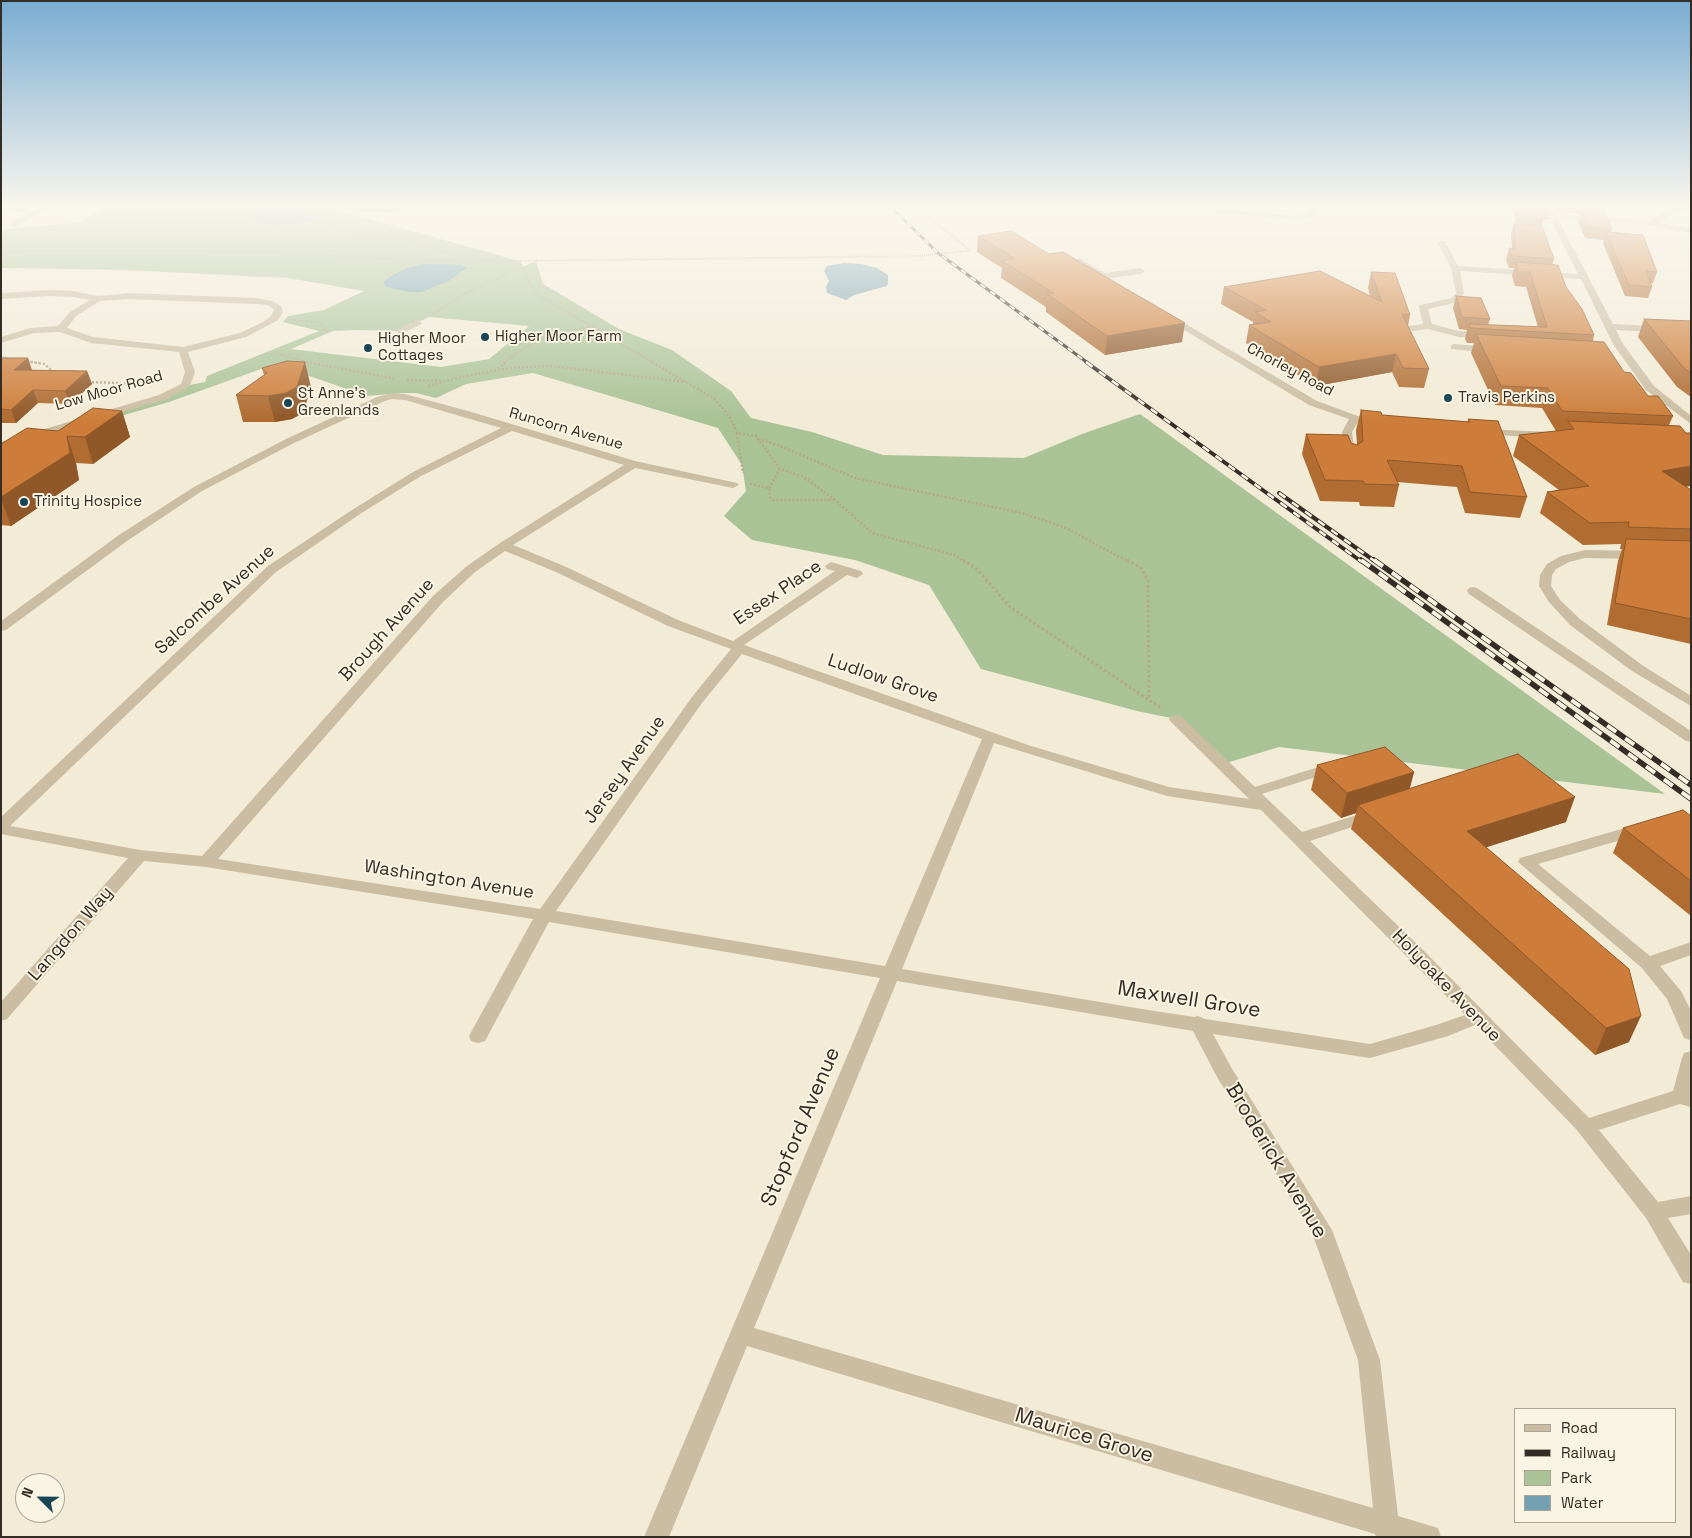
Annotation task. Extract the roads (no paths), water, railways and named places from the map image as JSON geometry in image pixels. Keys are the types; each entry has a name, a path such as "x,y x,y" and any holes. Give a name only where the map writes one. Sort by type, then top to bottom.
{"street":[{"path":"1107,278 1120,286"},
{"path":"1428,326 1423,307 1449,302 1458,298 1460,286 1458,278"},
{"path":"1583,278 1622,356 1650,388 1691,421"},
{"path":"1,296 50,293 73,294 98,299 128,296 256,301 269,303 278,308 275,318 243,335 183,350 91,340 61,329 33,330 1,340"},
{"path":"61,329 73,314 98,299"},
{"name":"Chorley Road","path":"1158,310 1313,402 1355,418 1390,426"},
{"path":"400,331 417,323"},
{"path":"1412,328 1428,326 1460,334 1498,336"},
{"path":"1610,330 1691,331"},
{"path":"1454,347 1506,351"},
{"path":"183,350 190,372 185,386"},
{"name":"Low Moor Road","path":"1,438 160,391 185,386"},
{"name":"Low Moor Road","path":"1,445 163,397 185,386"},
{"name":"Runcorn Avenue","path":"1,627 123,538 198,489 290,441 392,396 405,396 633,464 739,484"},
{"path":"1352,461 1348,447 1347,432 1355,418"},
{"name":"Salcombe Avenue","path":"1,828 272,569 356,512 417,474 509,428"},
{"path":"1467,431 1564,436"},
{"name":"Brough Avenue","path":"206,862 438,600 471,569 633,464"},
{"name":"Ludlow Grove","path":"504,546 560,569 673,623 1026,749 1167,791 1264,806"},
{"path":"1655,556 1585,554 1565,559 1551,567 1546,575 1545,586 1555,602 1575,622 1637,668 1691,702"},
{"name":"Essex Place","path":"736,647 850,573 831,566"},
{"path":"1473,591 1691,738"},
{"name":"Jersey Avenue","path":"478,1036 544,915 736,647"},
{"name":"Holyoake Avenue","path":"1176,719 1414,951 1585,1127 1653,1212 1691,1275"},
{"name":"Stopford Avenue","path":"656,1537 990,736"},
{"path":"1251,793 1337,766"},
{"path":"1298,839 1392,809"},
{"path":"1651,826 1526,862 1648,964 1675,996 1691,1033"},
{"name":"Washington Avenue","path":"1,828 140,854 206,862 544,915 891,972"},
{"name":"Langdon Way","path":"1,1014 140,854"},
{"path":"1648,964 1691,948"},
{"name":"Maxwell Grove","path":"891,972 1370,1051 1441,1031 1478,1017"},
{"name":"Broderick Avenue","path":"1198,1024 1234,1089 1320,1230 1344,1291 1369,1360 1387,1531"},
{"path":"1585,1127 1686,1098 1691,1058"},
{"path":"1653,1212 1691,1205"},
{"name":"Maurice Grove","path":"740,1334 1387,1531 1429,1537"}],"water":[{"path":"389,278 453,278 421,292 409,292 386,287 383,282"},
{"path":"827,278 888,278 887,286 854,295 846,300 827,293 826,286 829,281"}],"railway":[{"path":"972,278 1088,363"},
{"path":"1086,362 1362,562"},
{"path":"1279,493 1376,562"},
{"path":"1361,560 1691,799"},
{"path":"1374,560 1691,785"}],"place":[{"name":"Higher Moor Farm","path":"485,337"},
{"name":"Higher Moor Cottages","path":"368,348"},
{"name":"Travis Perkins","path":"1448,398"},
{"name":"St Anne's Greenlands","path":"288,403"},
{"name":"Trinity Hospice","path":"24,502"}]}
